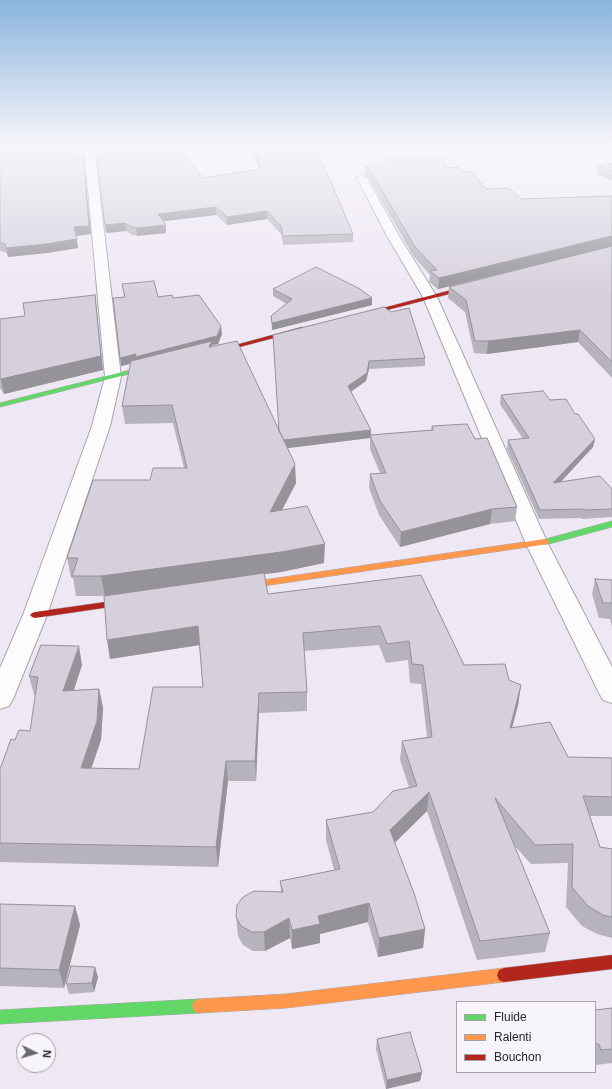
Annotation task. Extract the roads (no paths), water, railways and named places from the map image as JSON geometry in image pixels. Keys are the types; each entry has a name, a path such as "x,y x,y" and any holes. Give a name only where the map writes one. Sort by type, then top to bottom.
{"street":[{"path":"0,699 34,615 101,426 113,377 94,196"},
{"path":"372,196 393,236 430,297 537,544 612,693"},
{"path":"345,318 491,282"},
{"path":"198,355 314,326"},
{"path":"0,405 167,363"},
{"path":"223,588 537,544 612,524"},
{"path":"34,615 144,600"},
{"path":"0,1017 286,1001 612,962"}]}
